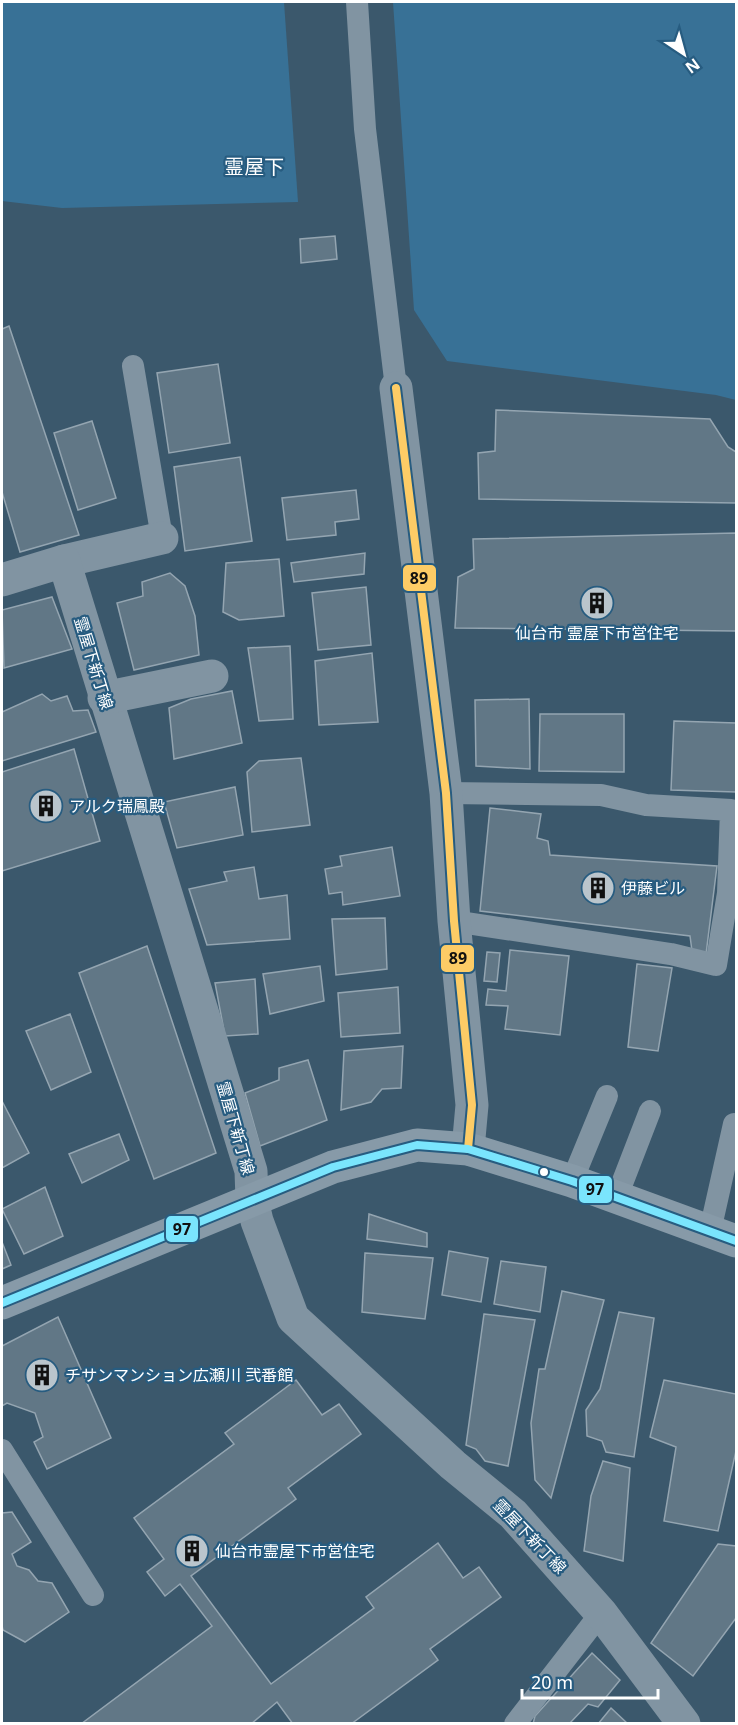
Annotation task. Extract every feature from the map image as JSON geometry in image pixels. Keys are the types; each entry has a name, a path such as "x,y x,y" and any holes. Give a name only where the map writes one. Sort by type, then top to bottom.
{"street":[{"path":"396,388 446,793 454,921 472,1105 468,1149"},
{"path":"2,580 63,561 162,538"},
{"name":"霊屋下新丁線","path":"63,561 251,1171 252,1200 257,1221 293,1318 453,1465 513,1514 601,1613 684,1724"},
{"path":"104,698 212,676"},
{"path":"2,1303 333,1167 417,1145 468,1149 572,1181 616,1199 723,1236"}],"lane":[{"path":"357,2 365,129 396,388"},
{"path":"133,366 162,538"},
{"path":"446,793 601,795 646,805 731,810 728,893 716,965 672,954 454,921"},
{"path":"572,1181 606,1096"},
{"path":"616,1199 650,1111"},
{"path":"723,1236 734,1124"},
{"path":"2,1450 93,1595"},
{"path":"515,1724 601,1613"}],"shaded area":[{"path":"2,2 284,2 298,202 62,208 2,201"},
{"path":"393,2 736,2 736,400 716,395 447,361 414,310"}],"building":[{"path":"335,236 337,259 301,263 300,239"},
{"path":"9,326 79,535 20,552 2,492 2,329"},
{"path":"218,364 230,443 169,453 157,373"},
{"path":"496,410 710,419 728,447 736,452 736,503 479,499 478,453 495,451"},
{"path":"92,421 116,498 78,510 54,433"},
{"path":"240,457 252,541 185,551 174,467"},
{"path":"356,490 359,519 335,522 336,535 287,540 282,498"},
{"name":"仙台市 霊屋下市営住宅","path":"736,533 736,631 455,628 458,577 474,569 473,539"},
{"path":"365,553 364,574 294,582 291,563"},
{"path":"279,559 284,616 239,620 223,612 226,563"},
{"path":"170,573 185,586 195,616 199,655 134,670 117,603 143,596 142,582"},
{"path":"366,587 371,645 318,650 312,593"},
{"path":"52,597 72,649 4,668 2,610"},
{"path":"290,646 293,719 259,721 248,648"},
{"path":"372,653 378,722 319,725 315,661"},
{"path":"232,691 242,743 174,759 169,708 191,699"},
{"path":"42,694 51,701 67,696 73,711 88,710 96,732 2,761 2,712"},
{"path":"529,699 530,769 476,766 475,700"},
{"path":"540,714 624,714 624,772 539,771"},
{"path":"674,721 736,723 736,792 671,790"},
{"name":"アルク瑞鳳殿","path":"74,749 100,841 2,871 2,772"},
{"path":"301,758 310,825 252,832 247,772 259,761"},
{"path":"235,787 243,835 177,848 164,802"},
{"name":"伊藤ビル","path":"490,808 541,814 537,838 548,841 550,855 717,866 706,954 692,951 690,936 480,911"},
{"path":"392,847 400,896 343,905 342,892 329,894 325,869 342,866 340,856"},
{"path":"254,867 259,899 287,895 290,939 207,945 189,889 227,881 224,872"},
{"path":"385,918 387,969 336,975 332,919"},
{"path":"147,946 216,1153 154,1179 79,973"},
{"path":"510,950 569,956 560,1035 505,1029 508,1006 486,1005 488,989 506,991"},
{"path":"487,952 500,953 497,982 484,981"},
{"path":"637,964 672,968 658,1051 628,1047"},
{"path":"320,966 324,1001 270,1014 263,974"},
{"path":"255,979 258,1034 225,1036 215,983"},
{"path":"398,987 400,1033 341,1037 338,993"},
{"path":"70,1014 91,1072 51,1090 26,1031"},
{"path":"403,1046 401,1088 382,1089 371,1102 341,1110 344,1051"},
{"path":"308,1060 327,1120 260,1146 245,1093 279,1080 279,1068"},
{"path":"2,1101 29,1153 2,1168"},
{"path":"119,1134 129,1160 82,1183 69,1154"},
{"path":"45,1187 63,1236 24,1254 2,1209"},
{"path":"369,1214 427,1233 427,1247 367,1239"},
{"path":"2,1242 11,1265 2,1269"},
{"path":"449,1251 488,1258 481,1302 442,1295"},
{"path":"365,1253 433,1258 425,1319 362,1312"},
{"path":"501,1261 546,1267 540,1312 494,1304"},
{"path":"562,1291 604,1300 551,1498 535,1480 531,1423 539,1369 545,1369"},
{"path":"619,1312 654,1318 634,1457 606,1452 602,1441 587,1436 586,1410 600,1389"},
{"path":"484,1314 535,1320 508,1466 485,1461 476,1449 466,1445"},
{"name":"チサンマンション広瀬川 弐番館","path":"58,1317 111,1438 47,1469 34,1442 43,1437 35,1413 7,1403 2,1406 2,1346"},
{"name":"仙台市霊屋下市営住宅","path":"296,1380 322,1415 339,1404 361,1434 288,1488 296,1499 191,1576 271,1684 374,1608 366,1597 438,1543 463,1578 479,1567 501,1597 430,1649 438,1660 351,1724 293,1724 277,1702 251,1724 81,1724 212,1626 180,1584 165,1596 147,1572 164,1559 134,1518 234,1444 225,1433"},
{"path":"664,1380 736,1394 736,1451 718,1531 664,1521 676,1447 650,1437"},
{"path":"603,1461 630,1468 623,1561 584,1551 591,1496"},
{"path":"12,1512 31,1542 12,1554 17,1566 29,1570 38,1581 52,1583 69,1612 25,1642 3,1630 2,1626 2,1513"},
{"path":"718,1544 736,1546 736,1618 693,1676 651,1643"},
{"path":"592,1653 620,1680 598,1707 588,1704 569,1724 533,1724 535,1716"},
{"path":"611,1708 628,1724 598,1724"}],"transit line":[{"name":"89","path":"396,388 446,793 454,921 472,1105 468,1149"},
{"name":"97","path":"2,1303 333,1167 417,1145 468,1149 572,1181 736,1241"}],"place":[{"name":"仙台市 霊屋下市営住宅","path":"597,603"},
{"name":"アルク瑞鳳殿","path":"46,806"},
{"name":"伊藤ビル","path":"598,888"},
{"name":"チサンマンション広瀬川 弐番館","path":"42,1375"},
{"name":"仙台市霊屋下市営住宅","path":"192,1551"}],"district":[{"name":"霊屋下","path":"254,166"}]}
